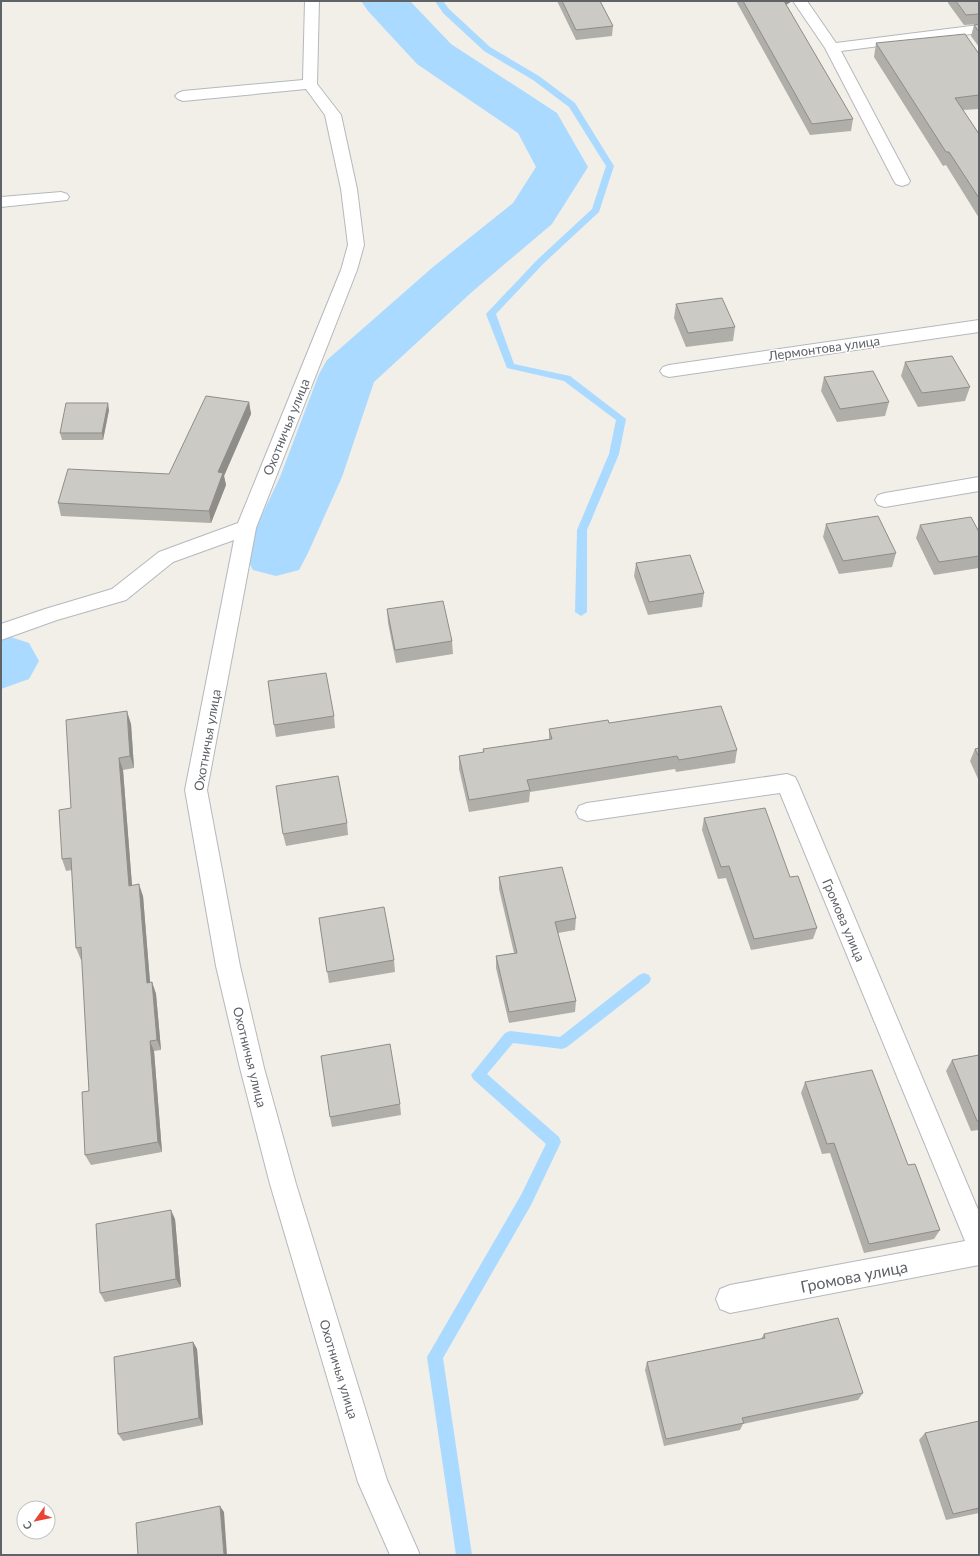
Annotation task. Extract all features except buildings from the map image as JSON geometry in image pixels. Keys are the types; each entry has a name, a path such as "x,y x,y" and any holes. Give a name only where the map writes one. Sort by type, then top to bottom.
{"street":[{"path":"184,96 310,84 312,1"},
{"path":"800,1 832,48 902,181"},
{"path":"832,48 979,29"},
{"name":"Охотничья улица","path":"310,84 333,115 349,189 356,245 349,270 246,528 196,790 228,966 252,1068 283,1184 373,1482 405,1555"},
{"path":"1,202 61,197"},
{"name":"Лермонтова улица","path":"669,371 979,326"},
{"path":"885,500 979,484"},
{"path":"1,632 52,614 118,595 166,557 246,528"},
{"name":"Громова улица","path":"587,812 787,783 979,1244"},
{"name":"Громова улица","path":"730,1300 979,1252"}],"waterway":[{"path":"276,553 311,477 348,374 453,279 533,213 562,167 539,124 434,54 384,1"},
{"path":"439,1 446,11 487,49 536,78 572,105 610,166 596,210 540,262 491,314 510,366 567,378 621,419 614,454 599,493 582,530 581,612"},
{"path":"1,663 5,661"},
{"path":"464,1555 435,1357 526,1200 554,1142 478,1075 510,1037 562,1043 644,979"}]}
